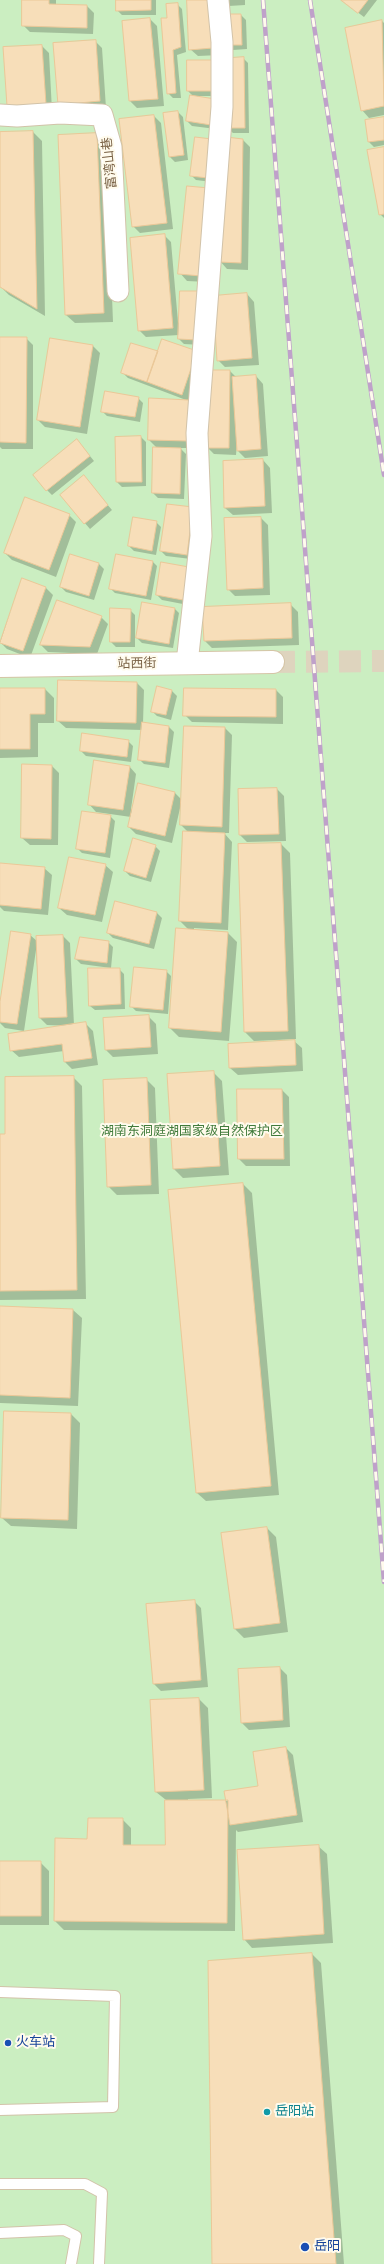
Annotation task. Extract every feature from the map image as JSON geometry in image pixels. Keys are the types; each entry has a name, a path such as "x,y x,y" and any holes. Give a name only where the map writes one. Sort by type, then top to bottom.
{"main road":[{"name":"站西街","path":"0,666 273,662"}],"street":[{"path":"187,664 201,536 197,433 222,107 222,42 218,0"},
{"name":"富湾山巷","path":"0,115 17,116 60,113 102,115 111,147 118,291"}],"lane":[{"path":"0,1992 115,1996 113,2107 0,2110"},
{"path":"0,2184 85,2184 102,2194 99,2264"},
{"path":"0,2233 64,2230 76,2236 71,2264"}],"green space":[{"name":"湖南东洞庭湖国家级自然保护区","path":"0,0 384,0 384,2264 0,2264"}],"building":[{"path":"22,0 49,0 49,4 87,5 87,28 22,26"},
{"path":"116,0 151,0 151,10 116,11"},
{"path":"187,0 211,0 213,48 189,50"},
{"path":"341,0 368,0 358,13"},
{"path":"178,3 181,47 173,50 176,93 167,94 161,18 167,18 166,4"},
{"path":"226,14 241,14 242,45 227,45"},
{"path":"150,18 158,99 129,101 122,21"},
{"path":"382,20 384,106 361,111 345,28"},
{"path":"96,40 100,101 58,105 53,43"},
{"path":"42,45 46,104 7,106 3,47"},
{"path":"244,57 245,128 227,128 231,58"},
{"path":"187,60 216,60 216,91 187,91"},
{"path":"190,95 215,99 211,125 186,121"},
{"path":"178,111 184,155 169,157 163,113"},
{"path":"154,115 167,223 132,227 119,119"},
{"path":"384,117 384,140 368,142 365,120"},
{"path":"33,131 37,309 0,287 0,132"},
{"path":"97,133 104,313 65,315 58,135"},
{"path":"195,137 212,139 208,178 190,176"},
{"path":"226,137 243,139 241,263 219,262"},
{"path":"384,147 384,214 379,215 367,150"},
{"path":"187,186 209,188 201,276 178,274"},
{"path":"165,234 173,328 138,331 130,238"},
{"path":"180,291 199,291 197,340 178,339"},
{"path":"247,293 252,358 217,361 213,296"},
{"path":"0,337 27,337 26,443 0,442"},
{"path":"50,338 93,345 80,427 37,420"},
{"path":"162,339 197,351 182,395 147,382"},
{"path":"131,343 158,351 147,382 121,373"},
{"path":"208,370 230,370 229,448 206,448"},
{"path":"256,375 261,449 237,451 232,377"},
{"path":"105,391 139,397 135,417 101,412"},
{"path":"149,398 189,400 188,441 148,440"},
{"path":"141,436 142,482 116,482 115,437"},
{"path":"77,439 90,456 46,491 33,475"},
{"path":"153,447 181,448 180,494 152,493"},
{"path":"263,459 265,506 224,508 223,461"},
{"path":"84,475 108,505 84,524 60,495"},
{"path":"25,497 70,514 49,570 4,553"},
{"path":"167,504 193,507 187,555 160,551"},
{"path":"133,517 157,521 152,551 128,546"},
{"path":"261,517 263,588 227,590 224,518"},
{"path":"70,554 99,563 89,596 60,587"},
{"path":"116,554 153,561 146,596 109,589"},
{"path":"161,562 189,567 183,600 156,595"},
{"path":"22,578 46,587 23,651 0,643"},
{"path":"57,600 102,616 90,647 40,645"},
{"path":"142,602 175,608 169,644 136,638"},
{"path":"291,603 292,638 204,641 202,607"},
{"path":"110,608 131,609 130,642 110,642"},
{"path":"58,680 137,682 136,723 57,721"},
{"path":"157,686 172,690 166,715 151,712"},
{"path":"0,688 45,688 45,714 30,714 30,749 0,749"},
{"path":"184,688 276,689 276,717 183,716"},
{"path":"142,722 169,726 165,763 138,760"},
{"path":"184,726 225,727 222,827 180,825"},
{"path":"82,733 129,740 127,757 80,751"},
{"path":"94,760 130,766 123,810 88,805"},
{"path":"22,764 52,765 51,839 21,838"},
{"path":"138,783 175,792 165,836 128,827"},
{"path":"277,788 279,834 239,835 238,789"},
{"path":"82,811 111,815 105,853 76,849"},
{"path":"183,831 225,833 221,923 179,921"},
{"path":"133,838 156,845 146,878 124,871"},
{"path":"281,843 288,1031 244,1032 238,844"},
{"path":"69,857 106,864 95,915 58,908"},
{"path":"0,863 45,867 41,909 0,905"},
{"path":"115,901 157,912 149,944 107,933"},
{"path":"176,928 228,932 221,1032 169,1028"},
{"path":"11,931 31,934 17,1024 0,1022 0,1002"},
{"path":"63,935 67,1017 39,1018 36,936"},
{"path":"80,937 109,941 107,963 75,959"},
{"path":"134,967 167,970 163,1010 130,1007"},
{"path":"88,968 120,968 121,1004 89,1006"},
{"path":"149,1015 151,1047 105,1050 103,1018"},
{"path":"86,1022 92,1058 64,1062 62,1044 10,1051 8,1034"},
{"path":"295,1040 296,1065 229,1068 228,1044"},
{"path":"214,1071 220,1166 173,1169 167,1074"},
{"path":"74,1076 77,1290 0,1291 0,1134 5,1134 5,1077"},
{"path":"147,1078 151,1185 107,1187 103,1080"},
{"path":"237,1089 282,1089 284,1159 238,1159"},
{"path":"243,1183 271,1486 196,1493 168,1190"},
{"path":"0,1306 73,1309 70,1398 0,1395"},
{"path":"4,1411 71,1413 68,1520 1,1518"},
{"path":"267,1527 280,1623 234,1629 221,1533"},
{"path":"195,1600 201,1680 153,1684 146,1604"},
{"path":"280,1667 283,1720 241,1723 238,1669"},
{"path":"199,1698 204,1790 155,1792 150,1700"},
{"path":"286,1747 297,1815 230,1825 224,1791 258,1786 253,1752"},
{"path":"165,1800 228,1800 227,1923 54,1921 55,1838 87,1839 88,1818 123,1818 123,1845 165,1845"},
{"path":"319,1845 324,1934 243,1940 237,1850"},
{"path":"0,1861 41,1861 41,1916 0,1916"},
{"name":"岳阳站","path":"312,1953 336,2264 212,2264 208,1961"}],"tunnel":[{"path":"273,662 384,661"}],"railway":[{"path":"263,0 384,1582"},
{"path":"310,0 384,475"}],"place":[{"name":"火车站","path":"8,2043"},
{"name":"岳阳站","path":"267,2112"},
{"name":"岳阳","path":"305,2247"}]}
